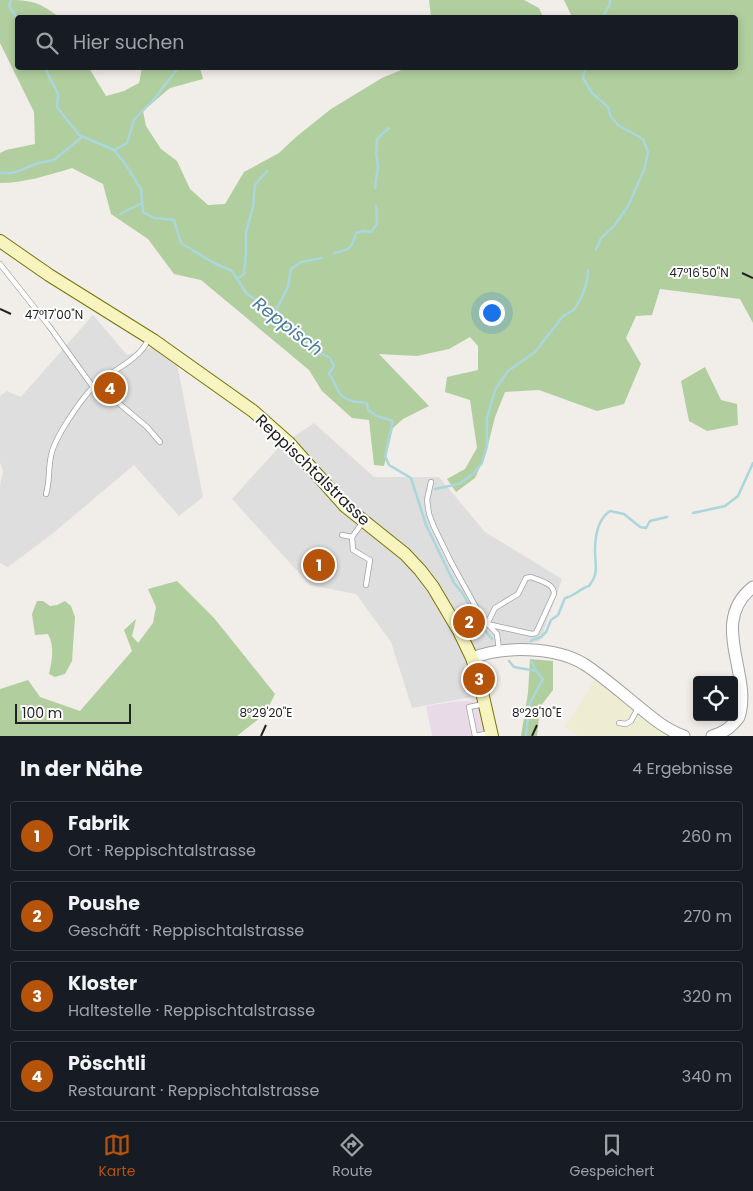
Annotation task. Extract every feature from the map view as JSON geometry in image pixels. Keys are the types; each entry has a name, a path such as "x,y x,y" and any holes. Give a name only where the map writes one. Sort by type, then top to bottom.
{"main road":[{"name":"Reppischtalstrasse","path":"0,241 49,275 149,337 203,374 272,427 289,443 332,494 364,522 406,554 420,570 450,616 472,658 486,704 492,735"}],"street":[{"path":"712,736 728,729 736,721 742,714 748,696 748,676 739,646 736,625 737,613 741,602 753,587"},
{"path":"472,658 499,650 556,653 583,664 670,730 684,736"}],"lane":[{"path":"0,264 95,386 147,427 160,442"},
{"path":"46,494 49,483 51,454 56,439 95,386 129,361 146,344 149,337"},
{"path":"430,482 427,500 434,528 450,562 482,618 497,634 499,650"},
{"path":"364,522 352,537 354,550 370,560 366,585"},
{"path":"342,535 352,537"},
{"path":"531,577 551,586 554,590 554,594 536,634 487,624 495,608 518,594 526,578 531,577"},
{"path":"619,723 626,724 630,721 639,707"}],"shaded area":[{"path":"93,315 127,355 156,346 177,364 203,497 179,516 134,465 52,534 8,567 0,563 0,485 3,472 0,462 0,396 7,391 21,397"},
{"path":"314,423 374,477 439,477 485,532 562,579 540,641 469,655 477,696 412,708 391,642 356,594 310,585 232,499 279,447"},
{"path":"460,701 480,702 487,736 432,736 426,706"}],"green space":[{"path":"0,0 18,0 38,4 56,15 15,15 15,70 90,70 106,96 124,91 139,83 142,70 201,70 203,79 170,88 143,111 146,126 161,149 177,161 190,189 208,205 225,204 244,172 279,153 331,109 382,78 401,70 738,70 738,15 571,15 564,0 753,0 753,323 740,299 660,289 652,315 636,316 626,338 641,364 624,404 597,411 539,390 505,392 495,417 486,453 475,478 456,492 447,479 465,469 477,448 470,400 445,392 447,377 478,370 478,346 470,337 449,349 417,356 379,354 429,406 403,419 393,428 384,466 374,465 369,420 352,418 322,391 309,370 201,280 174,274 148,239 111,214 103,184 72,168 27,180 0,183 0,153 35,144 34,112 0,43"},
{"path":"429,0 524,0 539,8 542,15 431,15"},
{"path":"705,367 721,400 737,404 738,425 707,431 689,421 681,381"},
{"path":"177,581 214,618 275,694 265,714 237,736 0,736 0,689 28,680 40,697 80,711 132,651 124,630 136,619 132,636 138,643 153,623 156,607 148,589"},
{"path":"37,601 43,601 50,606 65,601 71,606 75,617 72,661 65,674 55,677 49,674 52,644 48,634 35,635 32,614"},
{"path":"530,659 553,661 553,690 540,707 537,736 521,736 528,693"},
{"path":"596,678 669,736 579,736 565,727"}],"waterway":[{"name":"Reppisch","path":"11,0 9,6 15,15"},
{"path":"604,15 610,4 610,0"},
{"name":"Reppisch","path":"46,70 58,94 57,107 79,135 114,150 124,162 141,189 143,212 154,218 174,220 181,243 212,262 232,271 247,294 293,325 315,350 330,358 334,366 329,374 345,398 367,403 368,410 377,416 393,421 385,456 389,465 411,478 426,525 454,583 463,594 479,623 492,639"},
{"path":"114,150 127,143 134,120 155,98 176,70"},
{"path":"585,70 583,78 592,93 608,107 611,117 618,125 643,139 648,152 644,170 628,206 614,226 601,238 596,250"},
{"path":"375,188 378,166 377,139 389,128"},
{"path":"0,173 13,173 38,163 54,160 82,137"},
{"path":"237,279 244,274 246,232 253,207 255,185 267,171"},
{"path":"120,214 142,203"},
{"path":"334,253 349,248 356,233 363,231 371,232 377,224 376,206"},
{"path":"275,312 288,287 291,269 301,262 322,258"},
{"path":"435,489 459,484 473,474 482,463 487,446 487,418 495,390 508,371 535,352 563,316 574,310 582,296 588,270"},
{"path":"693,513 725,506 738,496 753,463"},
{"path":"531,641 541,637 546,632 551,620 558,615 565,598 589,586 592,581 596,569 595,551 597,534 600,523 606,514 610,511 624,514 640,527 646,528 650,521 667,517"},
{"name":"Reppisch","path":"509,661 514,667 536,671 543,679 529,705 526,736"},
{"path":"531,661 536,671"}],"place":[{"name":"Pöschtli","path":"110,388"},
{"name":"Fabrik","path":"319,565"},
{"name":"Poushe","path":"469,622"},
{"name":"Kloster","path":"479,679"}]}
